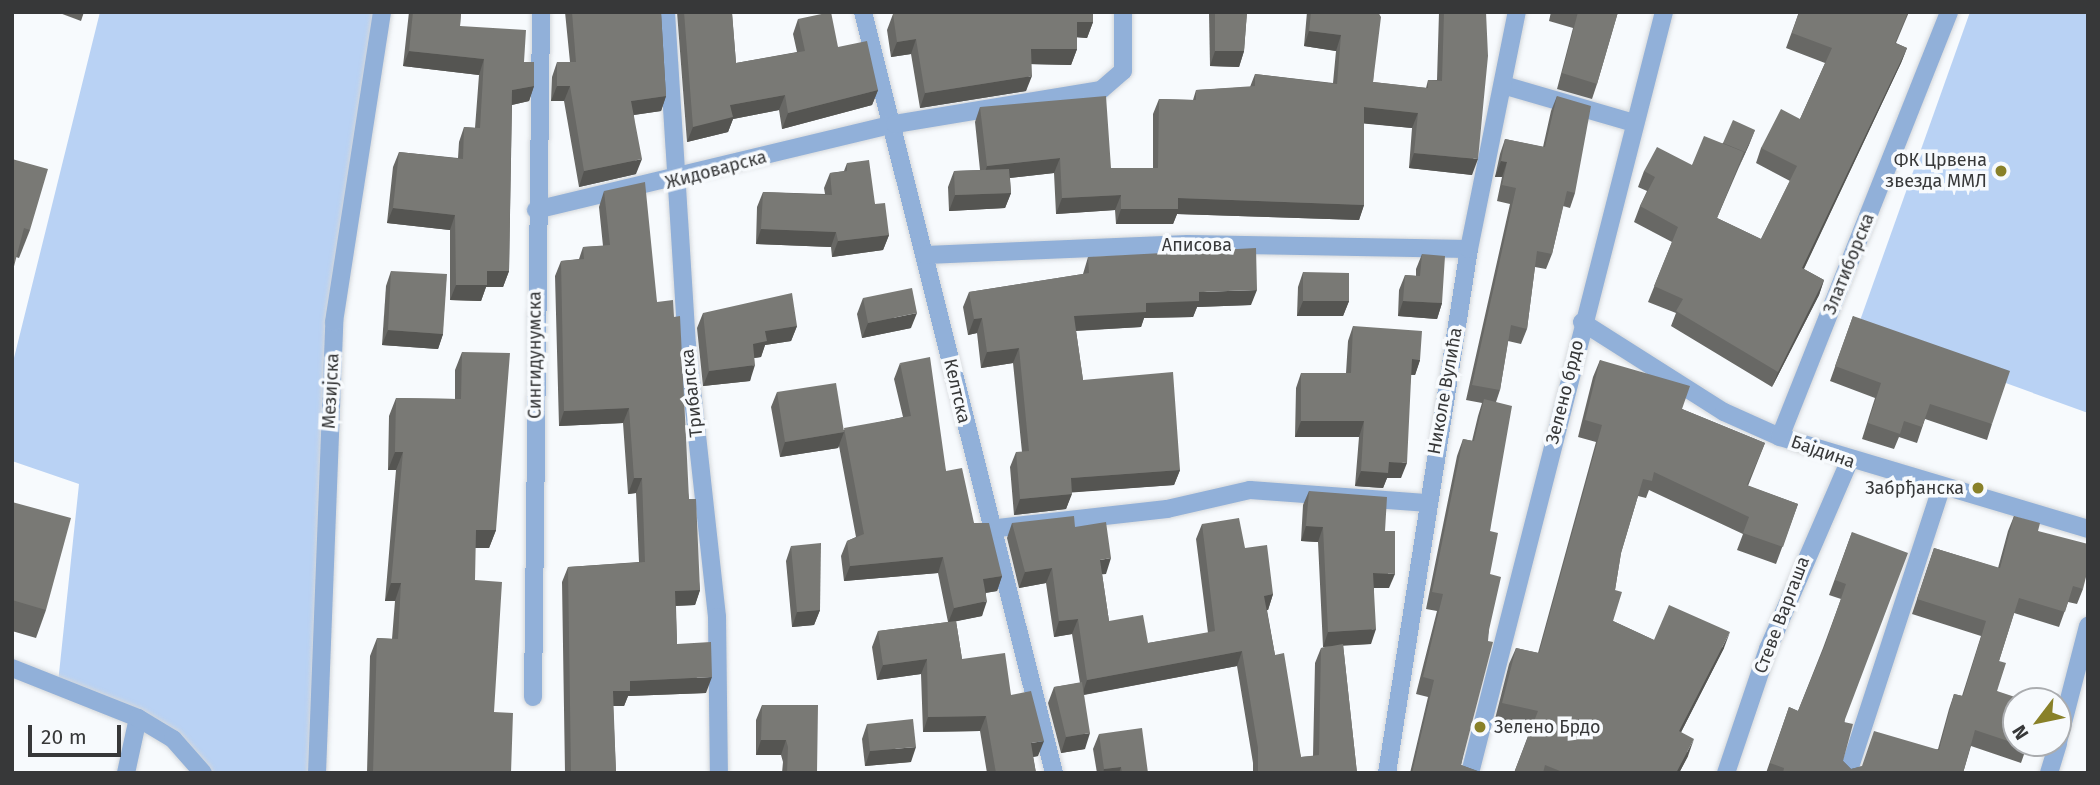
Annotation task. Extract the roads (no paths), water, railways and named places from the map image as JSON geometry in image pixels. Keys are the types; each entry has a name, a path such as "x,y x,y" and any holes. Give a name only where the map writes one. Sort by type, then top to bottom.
{"street":[{"name":"Мезијска","path":"317,773 334,322 382,12"},
{"name":"Сингидунумска","path":"533,697 536,210 541,12"},
{"name":"Трибалска","path":"666,12 675,181 717,617 719,773"},
{"name":"Келтска","path":"863,12 895,124 989,529 1049,772"},
{"name":"Жидоварска","path":"536,210 675,181 895,124 1109,87 1122,71 1123,12"},
{"name":"Николе Вулића","path":"1387,773 1426,503 1469,249 1517,12"},
{"name":"Зелено брдо","path":"1470,773 1582,322 1664,12"},
{"name":"Златиборска","path":"1780,437 1949,12"},
{"path":"1503,85 1634,124"},
{"name":"Аписова","path":"926,255 1188,244 1469,249"},
{"name":"Бајдина","path":"1582,322 1724,412 1780,437 1849,462 2088,529"},
{"name":"Стеве Варгаша","path":"1726,773 1768,649 1849,462"},
{"path":"1848,773 1941,488"},
{"path":"989,529 1167,509 1250,490 1426,503"},
{"path":"2072,688 2088,626"},
{"path":"12,668 138,718 173,739 203,773"},
{"path":"127,773 138,718"}],"place":[{"name":"ФК Црвена звезда ММЛ","path":"2001,171"},
{"name":"Забрђанска","path":"1978,488"},
{"name":"Зелено Брдо","path":"1480,727"}]}
